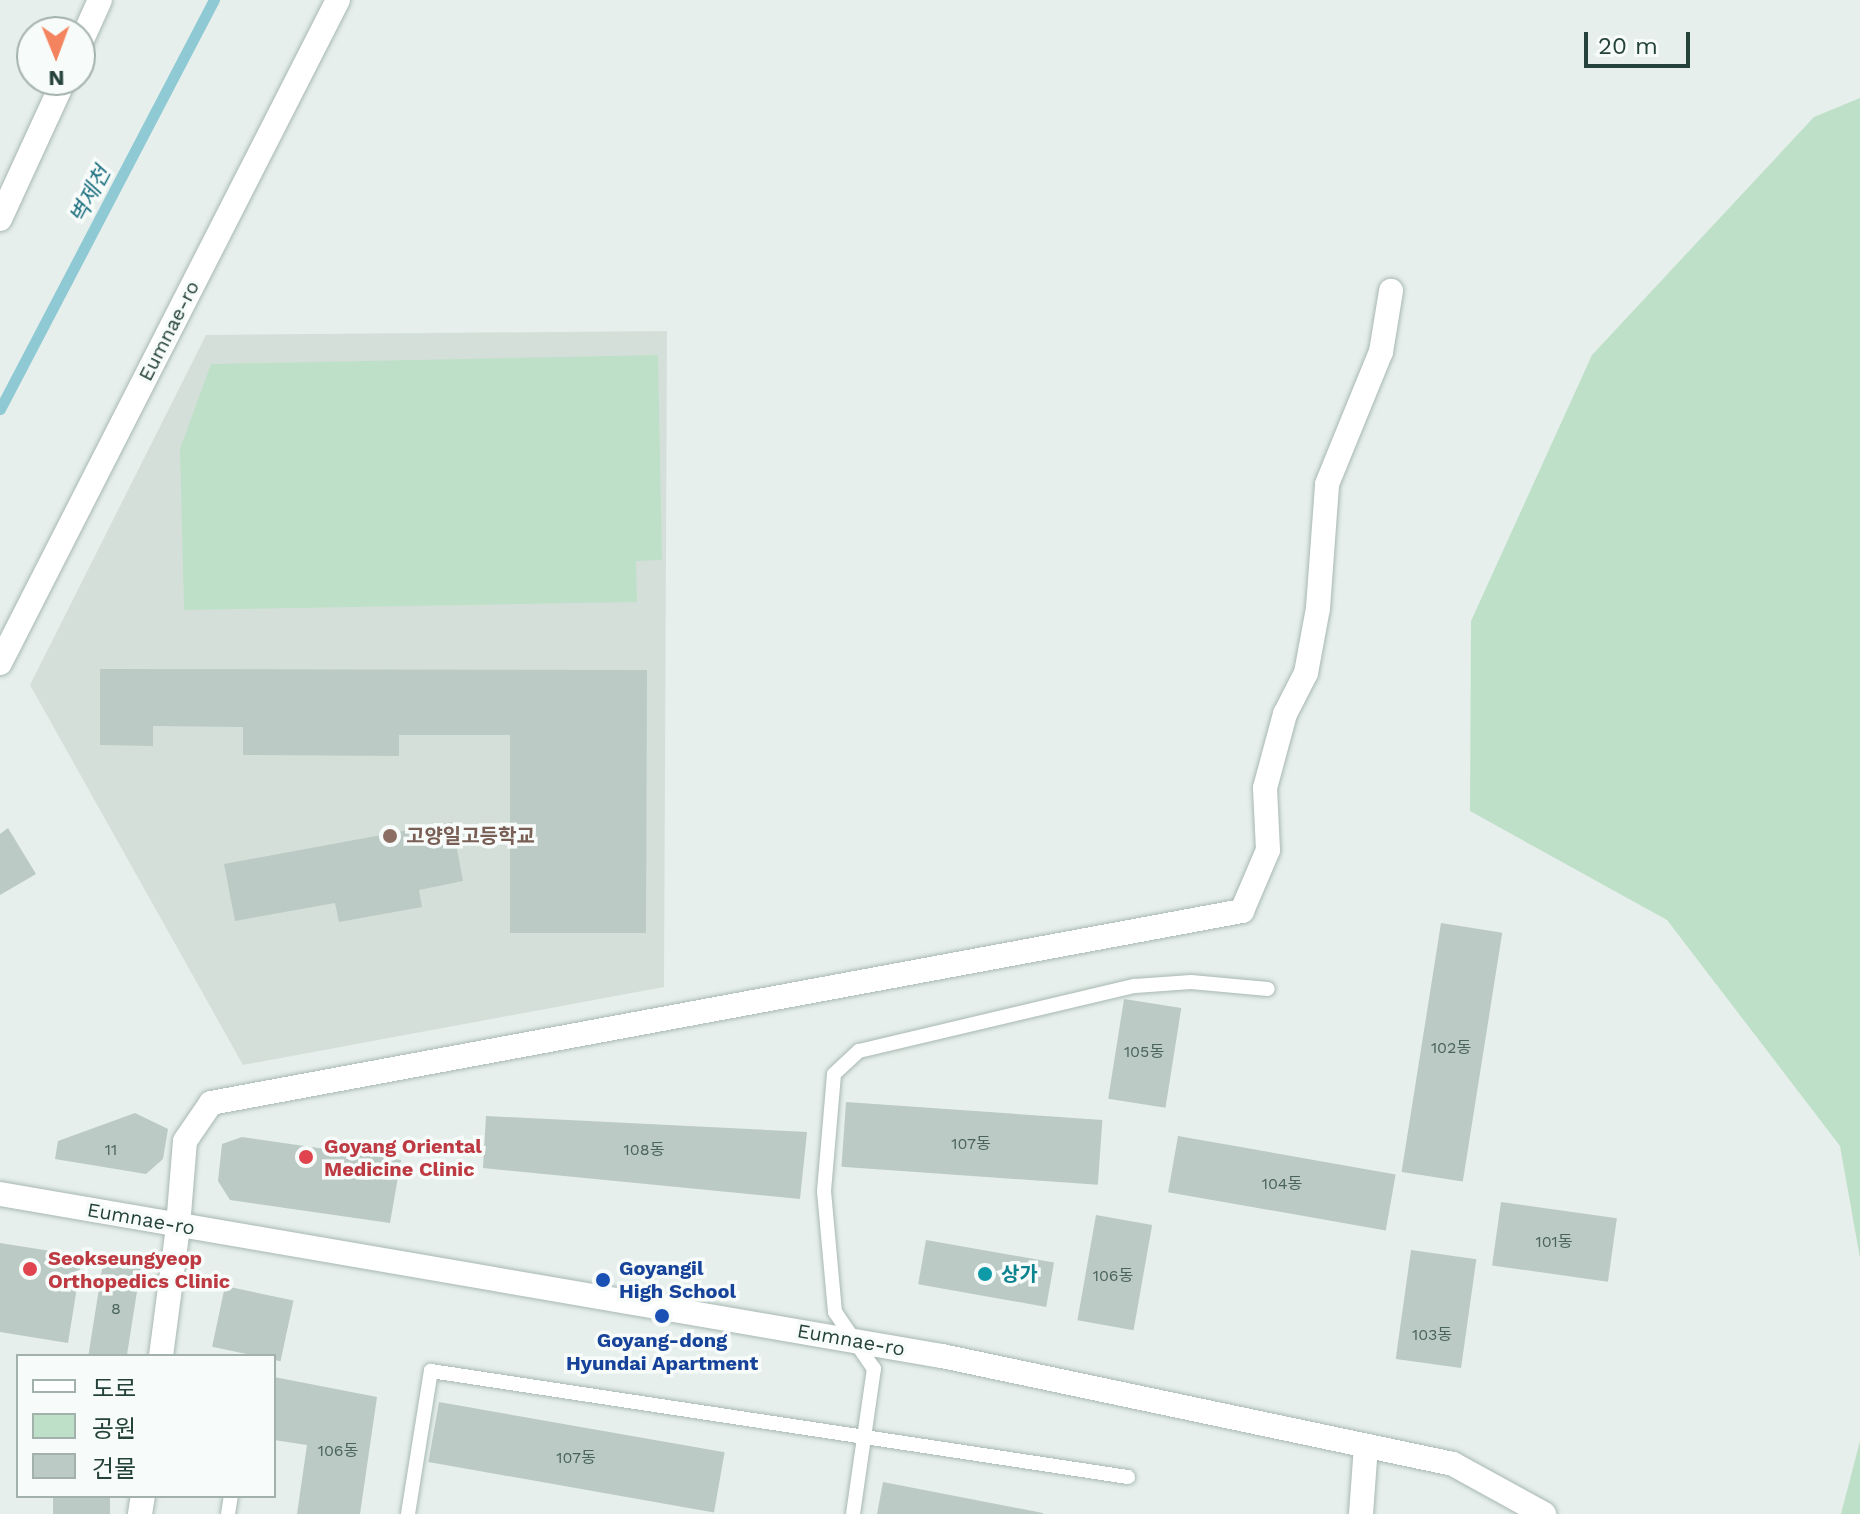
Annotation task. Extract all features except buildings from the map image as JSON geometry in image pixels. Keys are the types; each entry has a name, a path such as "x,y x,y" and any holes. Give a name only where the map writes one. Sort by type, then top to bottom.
{"street":[{"name":"Eumnae-ro","path":"0,663 338,0"},
{"path":"0,219 57,96"},
{"path":"161,1354 178,1226 185,1141 211,1103 1242,911 1268,850 1269,773 1285,714 1306,673 1318,608 1327,484 1381,352 1391,291"},
{"name":"Eumnae-ro","path":"0,1194 861,1342 1453,1464 1544,1514"},
{"path":"1361,1514 1366,1446"}],"lane":[{"path":"853,1514 874,1369 861,1342 835,1312 824,1191 834,1074 859,1051 1135,986 1191,982 1268,989"},
{"path":"408,1514 431,1371 864,1434 1128,1477"}],"shaded area":[{"name":"고양일고등학교","path":"667,331 664,987 243,1065 30,685 206,335"}],"green space":[{"path":"1860,98 1860,1258 1840,1146 1667,920 1470,811 1471,621 1592,355 1814,117"},
{"path":"658,355 662,560 636,561 637,602 184,610 180,449 211,364"},
{"path":"1860,1441 1860,1514 1841,1514"}],"waterway":[{"name":"벽제천","path":"0,409 214,0"}],"place":[{"name":"고양일고등학교","path":"390,836"},
{"name":"Goyang Oriental Medicine Clinic","path":"306,1157"},
{"name":"Seokseungyeop Orthopedics Clinic","path":"30,1269"},
{"name":"상가","path":"985,1274"},
{"name":"Goyangil High School","path":"603,1280"},
{"name":"Goyang-dong Hyundai Apartment","path":"662,1316"}]}
